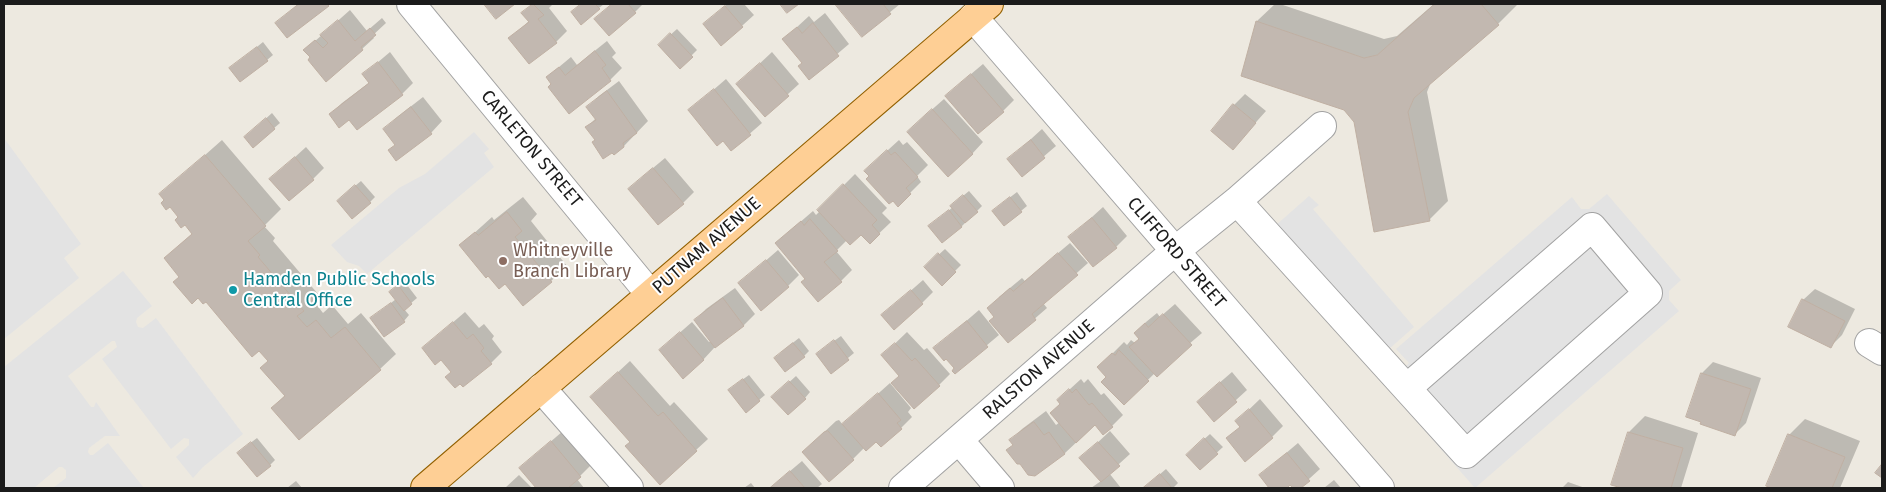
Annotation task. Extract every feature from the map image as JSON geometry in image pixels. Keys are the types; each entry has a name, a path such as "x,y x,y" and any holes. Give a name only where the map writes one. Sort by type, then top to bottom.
{"main road":[{"name":"PUTNAM AVENUE","path":"426,488 981,11"}],"street":[{"name":"CARLETON STREET","path":"411,4 650,294"},
{"name":"CLIFFORD STREET","path":"981,11 1175,251 1380,488"},
{"name":"RALSTON AVENUE","path":"903,488 1175,251 1238,201 1322,126"},
{"path":"1238,201 1466,454 1648,293 1592,227 1407,388"},
{"path":"542,388 628,488"},
{"path":"959,440 1000,488"}],"shaded area":[{"path":"474,132 489,149 484,153 494,167 367,274 359,266 347,262 331,245 399,188 425,174"},
{"path":"4,138 81,244 64,258 79,278 4,339"},
{"path":"1607,194 1681,280 1669,291 1669,300 1679,311 1475,488 1258,241 1309,196 1319,205 1313,209 1414,327 1389,349 1405,367 1409,363 1396,349 1572,197 1581,209 1589,209"},
{"path":"123,271 152,306 137,318 138,327 143,328 156,318 243,434 203,467 193,478 176,457 189,445 189,439 184,438 171,449 102,359 117,347 115,341 112,341 68,376 91,407 94,407 96,402 120,436 105,436 89,448 88,452 90,455 93,455 108,443 144,488 53,488 66,478 66,470 59,467 34,488 4,488 4,367"}],"building":[{"path":"299,4 327,4 329,6 287,38 275,23"},
{"path":"484,4 515,4 496,19"},
{"path":"533,4 544,15 538,19 557,43 529,64 508,38 529,22 521,13"},
{"path":"581,4 595,4 600,9 581,25 571,12"},
{"path":"612,4 628,4 636,13 609,36 594,19"},
{"path":"780,4 799,4 787,13"},
{"path":"835,4 883,4 891,14 862,37"},
{"path":"1435,4 1481,4 1499,25 1414,98 1408,112 1430,221 1374,232 1354,122 1344,110 1241,76 1256,21 1364,58 1377,55"},
{"path":"725,6 743,27 721,46 703,24"},
{"path":"338,20 355,41 370,28 376,35 361,47 363,50 326,82 308,60 310,57 303,50 315,40 323,48 328,43 320,35"},
{"path":"813,23 839,56 809,80 798,66 802,63 782,39 797,27 802,33"},
{"path":"670,33 693,57 680,69 658,45"},
{"path":"257,47 268,61 240,82 229,68"},
{"path":"595,51 606,65 602,68 611,81 569,114 548,87 551,84 546,77 559,67 565,75"},
{"path":"378,62 403,95 357,130 349,120 339,128 329,114 369,83 362,74"},
{"path":"760,63 789,96 765,117 736,84"},
{"path":"971,74 1004,112 978,134 945,96"},
{"path":"714,89 751,135 731,151 723,141 717,146 688,110"},
{"path":"607,91 637,133 623,143 624,147 614,155 612,153 603,159 592,142 595,140 585,127 596,120 586,107"},
{"path":"1233,104 1256,123 1233,150 1211,131"},
{"path":"411,107 432,134 396,161 388,150 395,145 383,129"},
{"path":"932,109 973,154 948,177 907,132"},
{"path":"266,118 275,129 253,148 244,137"},
{"path":"1031,140 1045,158 1022,177 1007,159"},
{"path":"887,150 891,155 895,152 918,177 906,188 911,194 898,207 893,201 889,204 866,179 869,176 864,171"},
{"name":"Hamden Public Schools Central Office","path":"205,155 266,226 248,241 260,255 258,257 304,311 297,316 307,327 316,320 331,338 345,327 381,370 299,440 271,408 285,396 260,368 268,361 259,351 252,357 206,302 203,304 198,298 192,304 173,282 179,277 164,258 192,234 185,225 181,228 175,220 178,217 170,207 166,210 161,203 164,200 159,194"},
{"path":"295,157 314,180 289,201 269,179"},
{"path":"653,168 684,204 658,225 628,189"},
{"path":"843,184 877,220 872,225 880,234 870,244 861,235 850,245 817,210"},
{"path":"355,185 371,203 352,219 337,201"},
{"path":"963,195 978,212 965,223 950,206"},
{"path":"1010,197 1022,212 1004,226 992,211"},
{"path":"949,210 962,227 942,243 928,226"},
{"name":"Whitneyville Branch Library","path":"507,212 522,231 515,237 552,282 523,306 505,284 499,289 488,276 486,278 459,245 475,232 478,235"},
{"path":"1092,218 1117,248 1093,267 1068,237"},
{"path":"810,219 838,251 824,262 842,282 818,302 801,282 805,279 775,243 801,221 804,225"},
{"path":"938,253 956,272 942,286 924,267"},
{"path":"1058,253 1078,275 1032,314 1036,320 1008,343 989,321 994,317 987,308 1010,288 1013,291"},
{"path":"766,260 789,287 761,311 738,283"},
{"path":"398,285 412,304 404,311 389,292"},
{"path":"911,290 923,304 894,330 881,315"},
{"path":"723,298 744,326 715,348 694,320"},
{"path":"1802,299 1845,321 1831,348 1788,327"},
{"path":"391,303 405,322 384,337 370,318"},
{"path":"1163,314 1192,345 1157,377 1129,347 1139,339 1134,333 1145,323 1148,327"},
{"path":"967,321 988,347 955,374 952,371 954,368 946,359 944,361 933,348"},
{"path":"453,322 467,339 473,334 484,348 481,351 492,364 463,387 460,384 455,388 445,377 451,372 441,360 435,365 422,348"},
{"path":"680,332 704,360 683,379 659,350"},
{"path":"834,340 849,360 831,374 816,354"},
{"path":"793,343 805,357 785,372 774,358"},
{"path":"895,343 912,361 915,358 940,386 914,409 891,383 899,376 881,355"},
{"path":"1119,350 1149,381 1124,405 1101,382 1106,377 1097,367 1112,353 1115,355"},
{"path":"618,372 658,416 663,412 697,451 660,485 625,446 630,442 590,397"},
{"path":"1701,373 1751,389 1735,436 1686,417"},
{"path":"743,379 760,401 746,413 728,390"},
{"path":"789,381 806,399 788,415 771,397"},
{"path":"1220,382 1237,402 1214,422 1197,402"},
{"path":"1069,389 1072,393 1076,389 1089,405 1092,403 1113,427 1103,435 1095,425 1076,443 1050,413 1060,404 1057,400"},
{"path":"878,393 901,420 897,423 902,429 881,447 876,442 866,451 842,424"},
{"path":"1249,409 1273,438 1245,462 1226,438 1240,427 1235,421"},
{"path":"1034,422 1044,435 1049,432 1065,454 1035,476 1028,475 1006,450 1013,445 1009,440"},
{"path":"828,431 854,460 829,482 802,452 824,432"},
{"path":"1628,432 1683,448 1671,488 1622,488 1611,485"},
{"path":"1788,434 1845,457 1832,488 1771,488 1766,486"},
{"path":"1204,438 1218,454 1200,470 1186,455"},
{"path":"551,441 581,477 568,488 536,488 519,468"},
{"path":"251,442 271,466 257,477 237,453"},
{"path":"1098,442 1120,466 1101,482 1079,458"},
{"path":"1287,453 1310,481 1301,488 1293,488 1290,485 1287,488 1269,488 1259,475"},
{"path":"1882,464 1882,478 1875,473"},
{"path":"790,471 805,488 770,488"},
{"path":"1160,474 1172,488 1143,488"}],"place":[{"name":"Whitneyville Branch Library","path":"503,261"},
{"name":"Hamden Public Schools Central Office","path":"233,290"}]}
